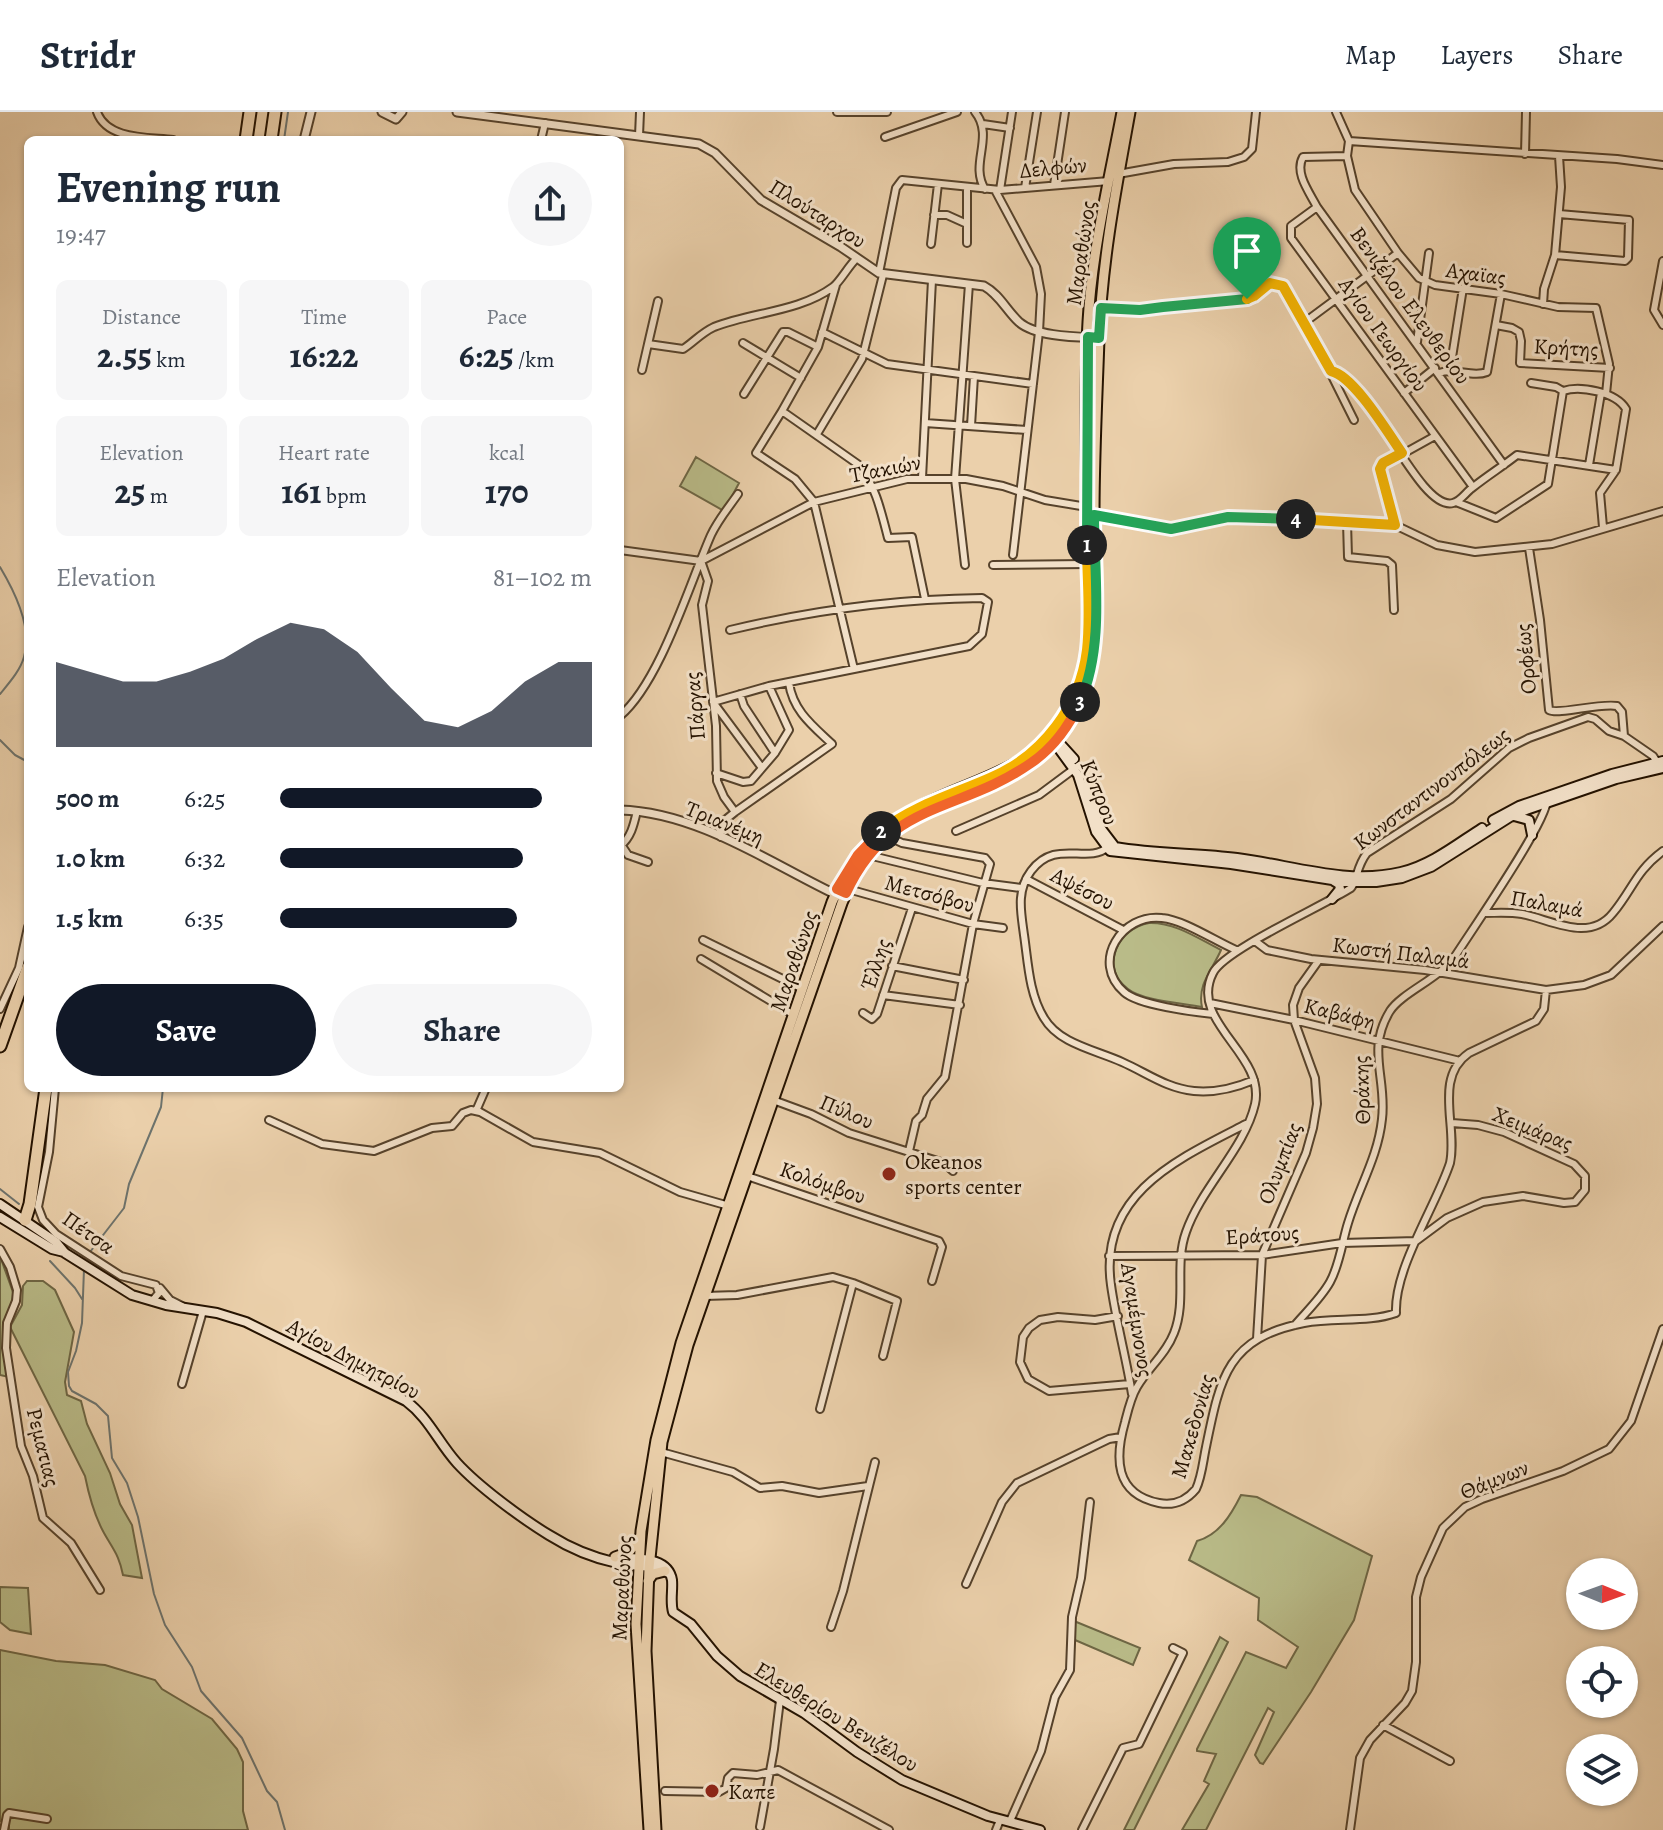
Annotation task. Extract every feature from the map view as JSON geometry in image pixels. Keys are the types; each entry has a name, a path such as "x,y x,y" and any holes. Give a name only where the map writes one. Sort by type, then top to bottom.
{"highway":[{"path":"247,136 250,112"},
{"path":"272,136 275,112"},
{"path":"0,1046 24,978"},
{"path":"22,1225 30,1204 45,1092"}],"main road":[{"name":"Μαραθώνος","path":"649,1830 636,1652 644,1563 660,1452 678,1378 842,893 868,855 887,835 922,813 1015,774 1038,758 1080,703 1093,660 1095,624 1090,511 1092,277 1122,112"},
{"name":"Μαραθώνος","path":"656,1830 646,1678 648,1581 641,1531 656,1440 669,1385 803,989 858,855 892,823 924,804 1009,769 1053,739 1070,705 1084,666 1088,631 1087,564 1096,431 1092,336 1101,308 1106,244 1130,112"},
{"name":"Κύπρου","path":"1053,739 1087,784 1098,822 1115,853 1231,864 1333,880 1402,878 1426,869 1510,817 1548,800"},
{"name":"Κύπρου","path":"1109,847 1240,859 1355,880 1418,866 1508,811 1661,765"},
{"path":"1510,817 1522,816 1529,820 1532,835"},
{"path":"1332,899 1340,889 1333,880"},
{"name":"Πέτσα","path":"0,1204 22,1225"},
{"name":"Πέτσα","path":"0,1217 56,1242 65,1253 132,1295 185,1308"},
{"name":"Αγίου Δημητρίου","path":"185,1308 246,1322 406,1401 423,1416 467,1473 549,1535 599,1557"},
{"path":"615,1557 632,1549 641,1531"},
{"path":"599,1557 644,1563 668,1573"},
{"path":"599,1557 617,1563 644,1563"},
{"path":"648,1581 653,1574 668,1573"},
{"name":"Ελευθερίου Βενιζέλου","path":"668,1573 671,1607 675,1614 691,1624 706,1645 735,1672 908,1784 1040,1830"}],"street":[{"path":"97,112 103,125 114,131 147,136"},
{"path":"305,136 311,112"},
{"path":"382,112 396,119 402,112"},
{"name":"Πλούταρχου","path":"457,112 690,142 710,149 761,200 881,274 989,289 1021,324 1039,332"},
{"path":"639,136 640,112"},
{"path":"837,112 887,112"},
{"path":"926,112 930,121"},
{"path":"885,137 957,112"},
{"path":"975,112 983,124 978,169 985,189"},
{"path":"1012,112 998,190 1039,275 1039,332 1013,555"},
{"path":"1025,188 1037,112"},
{"path":"1054,185 1065,112"},
{"path":"1118,174 1174,164 1228,162 1244,157 1252,151 1256,112"},
{"path":"1336,112 1348,139 1663,165"},
{"path":"1525,154 1526,112"},
{"path":"542,136 545,123"},
{"path":"983,124 1010,128"},
{"name":"Αχαϊας","path":"1348,139 1347,156 1355,190 1415,275 1426,282 1570,309 1596,308 1610,368"},
{"name":"Βενιζέλου Ελευθερίου","path":"1347,156 1306,156 1300,161 1301,174 1317,207 1504,465"},
{"path":"1543,304 1544,289 1555,255 1559,156"},
{"name":"Δελφών","path":"881,274 898,185 907,179 998,190 1109,181"},
{"path":"931,244 938,184"},
{"path":"967,188 967,243"},
{"name":"Αγίου Γεωργίου","path":"1317,207 1293,224 1289,234 1473,487"},
{"path":"1555,255 1625,261 1628,258 1629,220 1559,214"},
{"path":"934,215 947,215 967,224"},
{"path":"1305,322 1398,253"},
{"path":"1417,342 1429,253"},
{"path":"854,669 814,502 795,479 756,453 818,347 836,285 846,268 857,258"},
{"path":"1663,261 1654,310 1663,325"},
{"path":"817,434 858,369 881,274"},
{"path":"922,478 932,280"},
{"path":"1101,308 1154,310 1247,299 1269,284 1277,283 1284,287 1305,322 1354,420"},
{"path":"965,565 955,479 969,284"},
{"path":"648,344 683,349 716,326 789,307 836,285"},
{"path":"1450,370 1463,288"},
{"path":"1404,393 1437,370 1478,375 1487,372 1501,294"},
{"path":"642,370 658,301"},
{"name":"Κρήτης","path":"1496,325 1519,332 1520,363 1610,368"},
{"path":"744,394 785,331 818,347"},
{"path":"822,332 887,364 1033,384"},
{"path":"1039,332 1092,336"},
{"path":"743,343 801,378"},
{"path":"1589,465 1610,368"},
{"path":"1331,371 1339,373 1349,383 1429,493 1439,500 1454,502 1497,518 1548,484 1563,391"},
{"path":"971,426 974,376"},
{"path":"1531,383 1563,391 1604,394 1620,400 1626,413 1616,470 1600,493 1603,527"},
{"path":"782,411 859,465 874,487 888,538 912,537 925,599"},
{"path":"925,423 1027,430"},
{"path":"1435,436 1381,466 1395,525 1437,545 1458,550 1486,551 1529,548 1663,511"},
{"path":"1454,502 1520,454 1616,470"},
{"name":"Τζακιών","path":"701,561 814,502 922,478 1003,486 1018,493 1163,529 1237,516 1395,525"},
{"path":"624,713 634,704 649,681 712,532 738,494"},
{"path":"1347,522 1348,557 1387,561 1392,565 1394,610"},
{"name":"Ορφέως","path":"1529,548 1539,607 1549,710 1557,713 1589,705 1616,705 1622,712 1621,730 1624,736 1661,765"},
{"path":"624,551 701,561"},
{"name":"Πάργας","path":"701,561 708,581 702,605 713,702 716,773 720,790 735,812"},
{"path":"993,565 1087,564"},
{"path":"730,630 778,619 925,599 984,598 988,608 982,634 965,647 769,686 713,702 762,768"},
{"path":"721,837 719,825 832,744 803,717 791,696 789,683"},
{"path":"769,686 789,730"},
{"path":"740,694 744,706 775,753"},
{"path":"716,773 746,782 754,779 789,730 803,717"},
{"name":"Κωνσταντινουπόλεως","path":"1355,880 1358,864 1367,853 1451,799 1509,748 1588,717 1609,731 1624,736"},
{"path":"956,831 1029,801 1077,768"},
{"name":"Θράκης","path":"1295,1325 1329,1282 1379,1140 1383,1094 1377,1041 1392,1008 1442,973 1485,913 1532,835 1548,800"},
{"name":"Τριανέμη","path":"624,810 637,811 721,837 842,893"},
{"path":"624,841 633,827 637,811"},
{"path":"887,835 902,843 988,860 990,866 973,924 945,1077 927,1099 916,1121 909,1151"},
{"path":"1109,847 1096,853 1048,856 1036,865 1021,888 1022,921 1035,994 1043,1017 1057,1033 1170,1086 1212,1091 1254,1080 1244,1057 1213,1014 1209,985 1213,972 1236,950 1351,888 1355,880"},
{"path":"624,850 628,855 648,862"},
{"name":"Παλαμά","path":"1485,913 1519,914 1568,927 1589,929 1609,919 1636,876 1663,851"},
{"path":"868,855 983,883 1021,888"},
{"name":"Αψέσου","path":"1026,879 1123,930"},
{"name":"Μετσόβου","path":"842,893 973,924 1003,928"},
{"name":"Έλλης","path":"863,1013 875,1018 912,908"},
{"path":"1213,1014 1143,1001 1124,992 1113,978 1109,959 1114,941 1123,930 1145,919 1164,918 1236,950"},
{"path":"1460,1061 1475,1049 1536,1021 1544,1009 1546,990 1603,979 1622,966 1663,926"},
{"path":"703,940 803,989"},
{"name":"Κωστή Παλαμά","path":"1255,941 1267,950 1319,960 1442,973 1546,990"},
{"path":"0,1009 19,968 24,945"},
{"path":"701,959 794,1015"},
{"path":"1294,1020 1296,994 1319,960"},
{"path":"892,966 964,980"},
{"path":"883,995 960,1005"},
{"name":"Καβάφη","path":"1210,1003 1294,1020 1460,1061"},
{"name":"Ολυμπίας","path":"1257,1339 1262,1255 1310,1141 1315,1115 1315,1078 1294,1020"},
{"name":"Μακεδονίας","path":"1254,1080 1256,1099 1246,1124 1192,1217 1180,1256 1181,1302 1178,1320 1164,1352 1133,1397 1121,1437 1119,1467 1123,1478 1134,1491 1159,1503 1175,1503 1188,1497 1200,1481 1226,1371 1235,1356 1257,1339 1295,1325 1396,1313 1399,1287 1450,1163 1453,1143 1449,1085 1460,1061"},
{"name":"Πέτσα","path":"55,1092 49,1152 38,1207 48,1227 121,1276 154,1284 170,1300 185,1308"},
{"path":"476,1111 484,1092"},
{"name":"Πύλου","path":"773,1100 849,1133 944,1163 953,1171"},
{"path":"269,1120 322,1144 374,1151 432,1128 452,1126 463,1113 476,1111 533,1142 600,1153 671,1188 729,1206"},
{"name":"Χειμάρας","path":"1416,1241 1447,1218 1475,1204 1523,1196 1572,1203 1585,1190 1585,1176 1574,1164 1504,1132 1478,1125 1452,1123"},
{"name":"Αγαμέμνονος","path":"1133,1397 1110,1282 1109,1256 1115,1226 1140,1191 1192,1153 1246,1124"},
{"name":"Κολόμβου","path":"747,1176 939,1241 942,1247 932,1281"},
{"name":"Εράτους","path":"1109,1256 1262,1255 1342,1243 1416,1241"},
{"name":"Ρεματιας","path":"0,1249 17,1290 7,1323 6,1348 21,1446 33,1476 43,1518 64,1534 100,1590"},
{"path":"705,1296 737,1295 833,1277 853,1283 897,1301 883,1356"},
{"path":"820,1409 853,1283"},
{"path":"152,1301 154,1284"},
{"path":"182,1384 203,1311"},
{"path":"1118,1316 1040,1320 1023,1337 1020,1362 1028,1379 1049,1391 1130,1384"},
{"name":"Θάμνων","path":"1350,1830 1359,1761 1368,1744 1405,1703 1413,1688 1416,1597 1421,1577 1443,1528 1465,1507 1563,1471 1609,1449 1631,1421 1663,1329"},
{"path":"966,1584 1002,1502 1017,1483 1109,1439 1121,1437"},
{"path":"660,1452 733,1472 760,1488 785,1486 819,1493 868,1486"},
{"path":"831,1627 875,1462"},
{"path":"996,1830 1005,1820 1041,1751 1055,1697 1070,1670 1072,1617 1081,1578 1090,1502"},
{"path":"1082,1830 1123,1748 1139,1744 1183,1653 1173,1648"},
{"path":"760,1827 780,1700"},
{"path":"1383,1725 1450,1761"},
{"path":"651,1765 665,1791"},
{"path":"665,1791 719,1792 726,1788 728,1778 733,1773 757,1775 778,1770 889,1830"},
{"path":"655,1816 665,1791"},
{"path":"4,1830 9,1813 47,1819"}],"green space":[{"path":"696,457 739,483 724,511 680,486"},
{"path":"1149,923 1177,928 1221,950 1204,984 1202,1007 1143,996 1128,989 1119,980 1114,970 1114,960 1121,940 1138,926"},
{"path":"0,1256 14,1295 6,1320 9,1377 0,1375"},
{"path":"27,1281 43,1281 55,1290 74,1332 65,1382 67,1395 81,1401 87,1424 110,1473 120,1504 132,1525 142,1578 123,1575 118,1558 100,1526 85,1476 10,1327 22,1305 23,1286"},
{"path":"1241,1495 1257,1497 1372,1556 1354,1620 1263,1764 1255,1755 1274,1712 1268,1708 1206,1830 1182,1830 1209,1784 1204,1781 1216,1754 1197,1749 1246,1652 1286,1668 1298,1647 1258,1620 1259,1598 1189,1560 1197,1541 1218,1529"},
{"path":"0,1587 28,1588 31,1634 10,1630 0,1622"},
{"path":"1074,1621 1140,1648 1133,1665 1075,1640"},
{"path":"1220,1637 1228,1642 1134,1830 1124,1830"},
{"path":"0,1650 56,1661 105,1665 155,1680 162,1689 212,1719 237,1749 243,1762 243,1811 248,1830 9,1830 9,1823 0,1821"}],"waterway":[{"path":"285,136 288,112"},
{"path":"0,567 24,622"},
{"path":"0,694 14,677 24,657"},
{"path":"0,740 24,760"},
{"path":"90,1252 124,1208 129,1184 161,1107 163,1092"},
{"path":"0,1189 19,1204"},
{"path":"50,1261 82,1299"},
{"path":"84,1269 82,1323 68,1372 69,1386 108,1416 112,1458 127,1483 138,1517 154,1594 165,1625 192,1667 201,1691 242,1738 267,1791 277,1802 285,1830"}],"place":[{"name":"Okeanos sports center","path":"889,1174"},
{"name":"Καπε","path":"712,1791"}],"route":[{"path":"1270,283 1283,286 1331,371 1339,373 1354,390 1402,453 1383,463 1380,469 1395,525 1237,516 1163,529 1094,515 1095,624 1091,671 1085,692 1067,726 1047,751 1023,769 922,813 897,828 868,855 846,893 837,889 858,855 892,823 924,804 1002,772 1026,757 1055,727 1075,694 1084,666 1088,637 1088,337 1099,338 1101,308 1154,310 1247,299 1270,283"}]}
